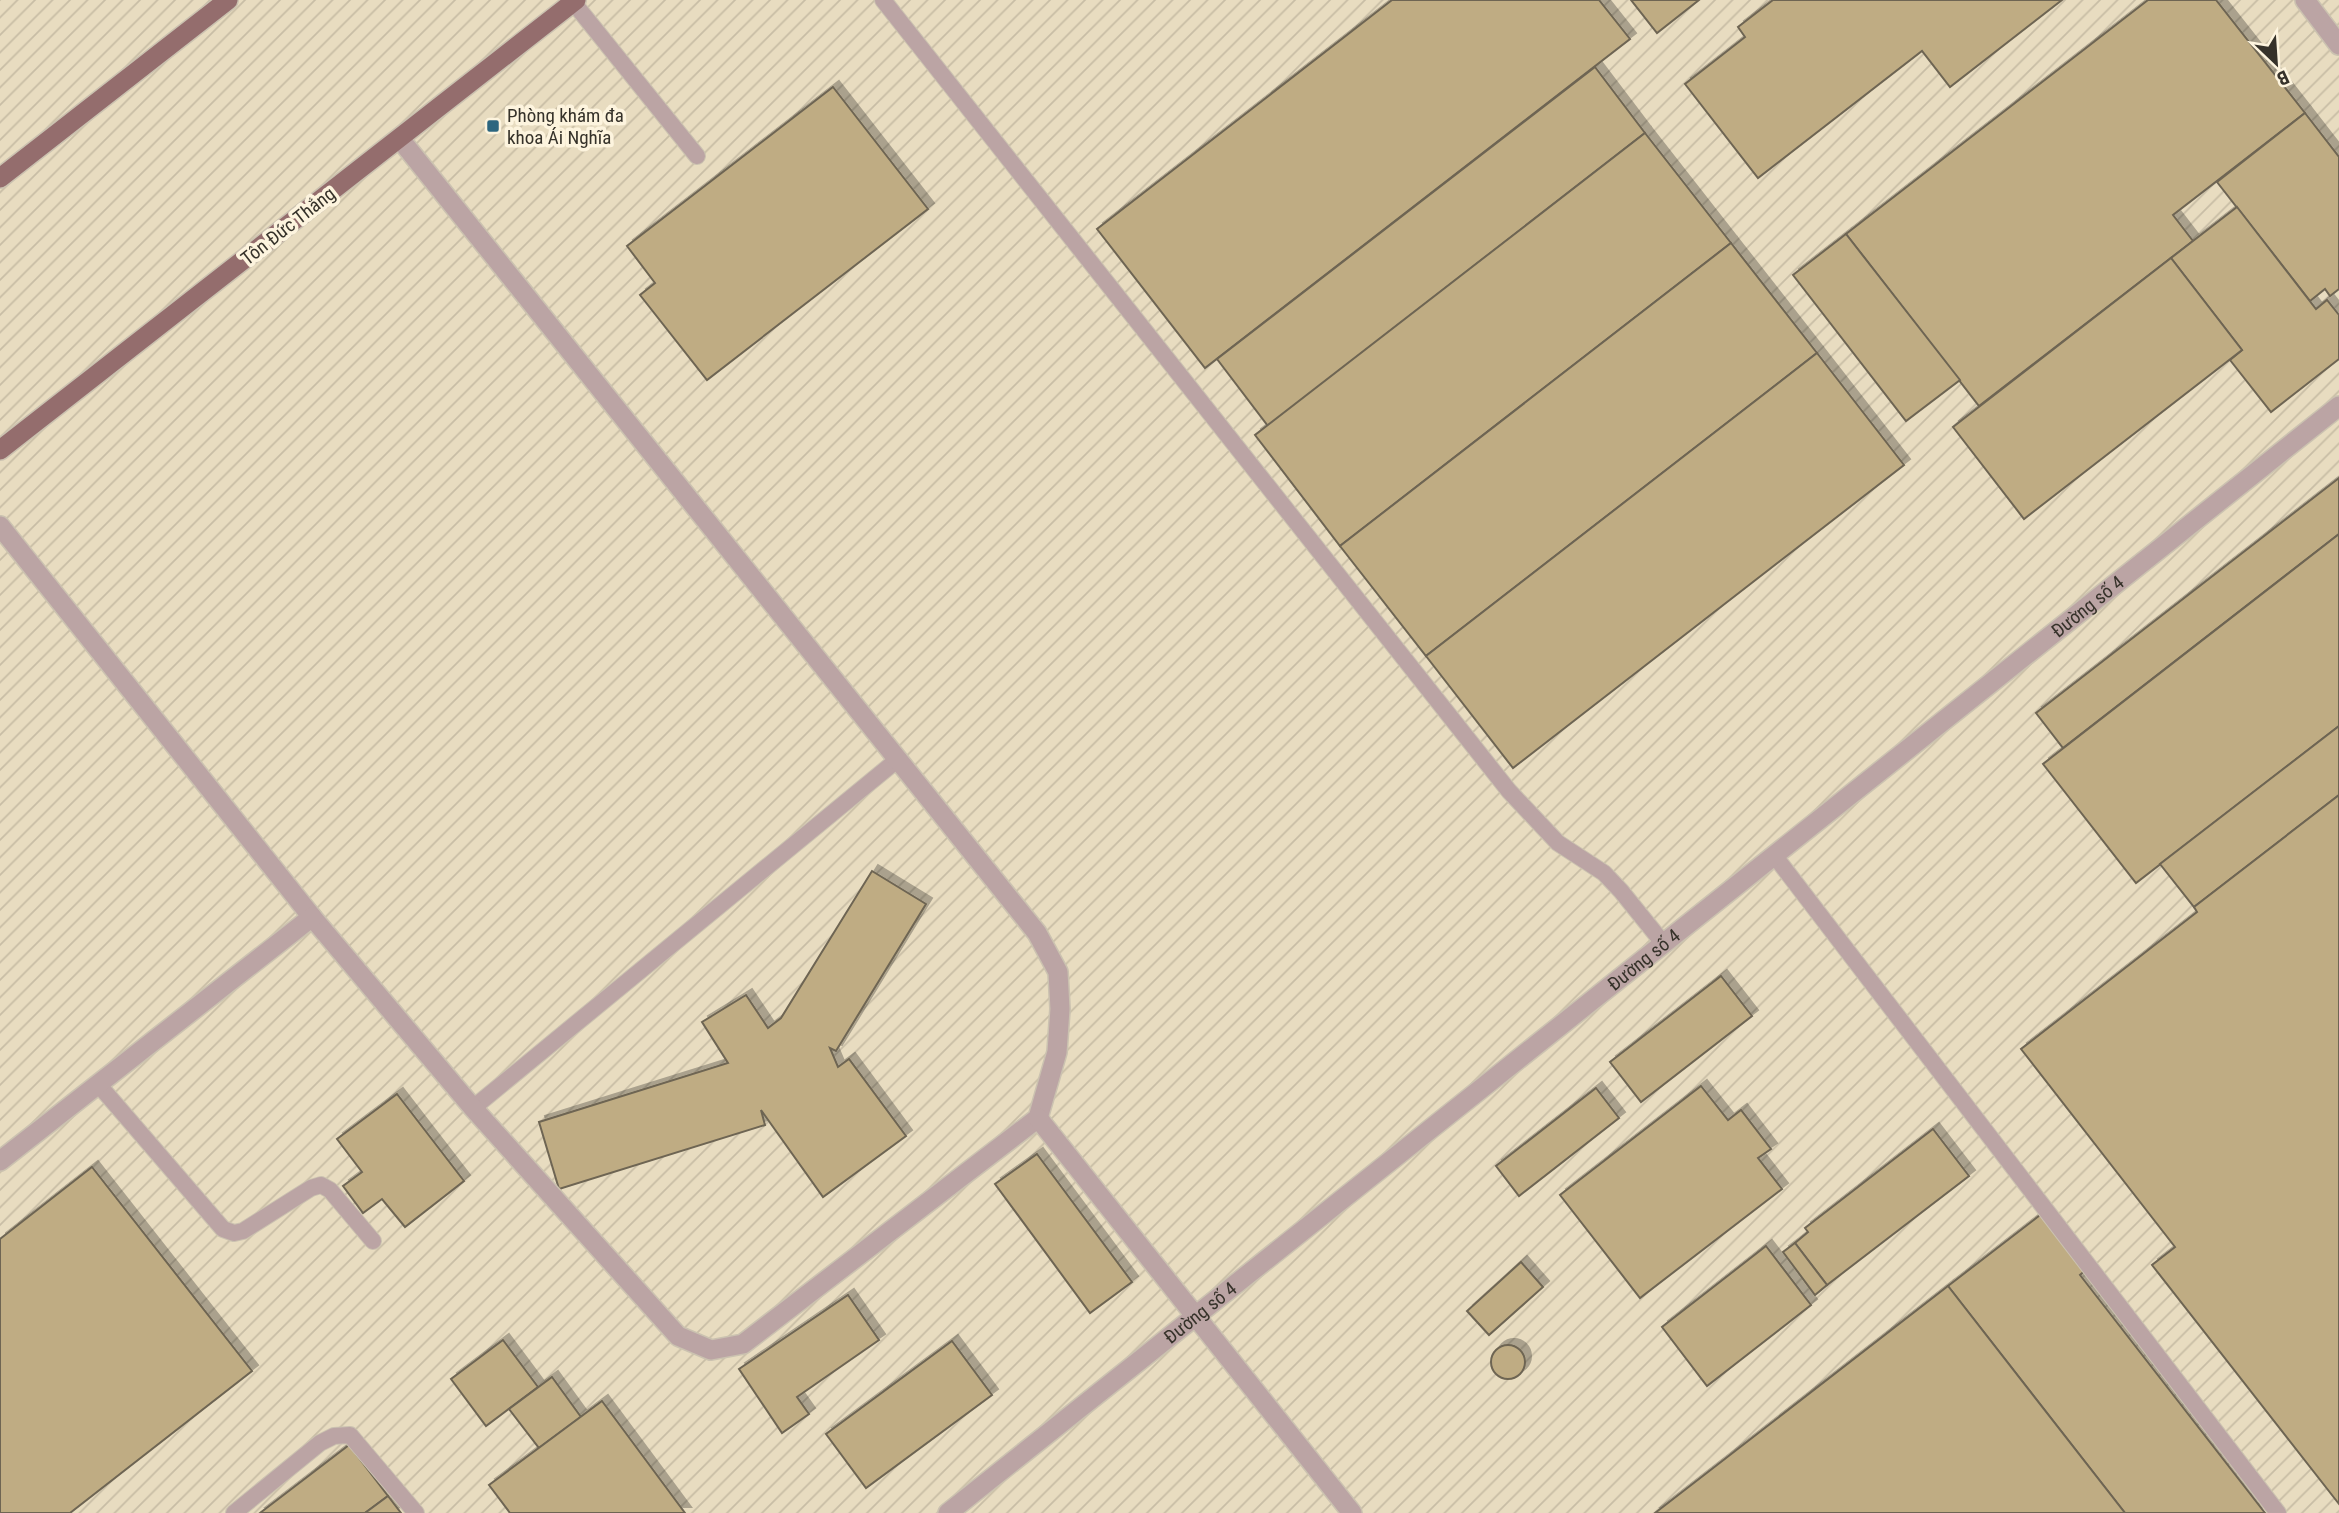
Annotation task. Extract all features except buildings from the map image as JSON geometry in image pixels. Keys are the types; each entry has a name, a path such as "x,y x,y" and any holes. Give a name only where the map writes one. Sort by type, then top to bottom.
{"main road":[{"path":"0,178 228,0"},
{"name":"Tôn Đức Thắng","path":"0,450 574,1"}],"street":[{"path":"2305,0 2339,45"},
{"path":"0,526 312,917 473,1108 678,1336 711,1350 743,1344 1038,1118 1057,1052 1060,1009 1058,972 1037,933 400,139"},
{"name":"Đường số 4","path":"948,1513 2339,406"},
{"path":"0,1161 312,917"},
{"path":"1038,1118 1352,1513"}],"lane":[{"path":"883,0 1509,791 1558,843 1604,873 1663,943"},
{"path":"574,1 697,156"},
{"path":"473,1108 897,760"},
{"path":"1774,855 2278,1513"},
{"path":"98,1084 223,1229 234,1233 243,1231 311,1188 321,1185 330,1190 373,1241"},
{"path":"234,1513 320,1443 334,1436 350,1435 416,1513"}],"shaded area":[{"path":"0,0 2339,0 2339,1513 0,1513"}],"place":[{"name":"Phòng khám đa khoa Ái Nghĩa","path":"493,126"}]}
